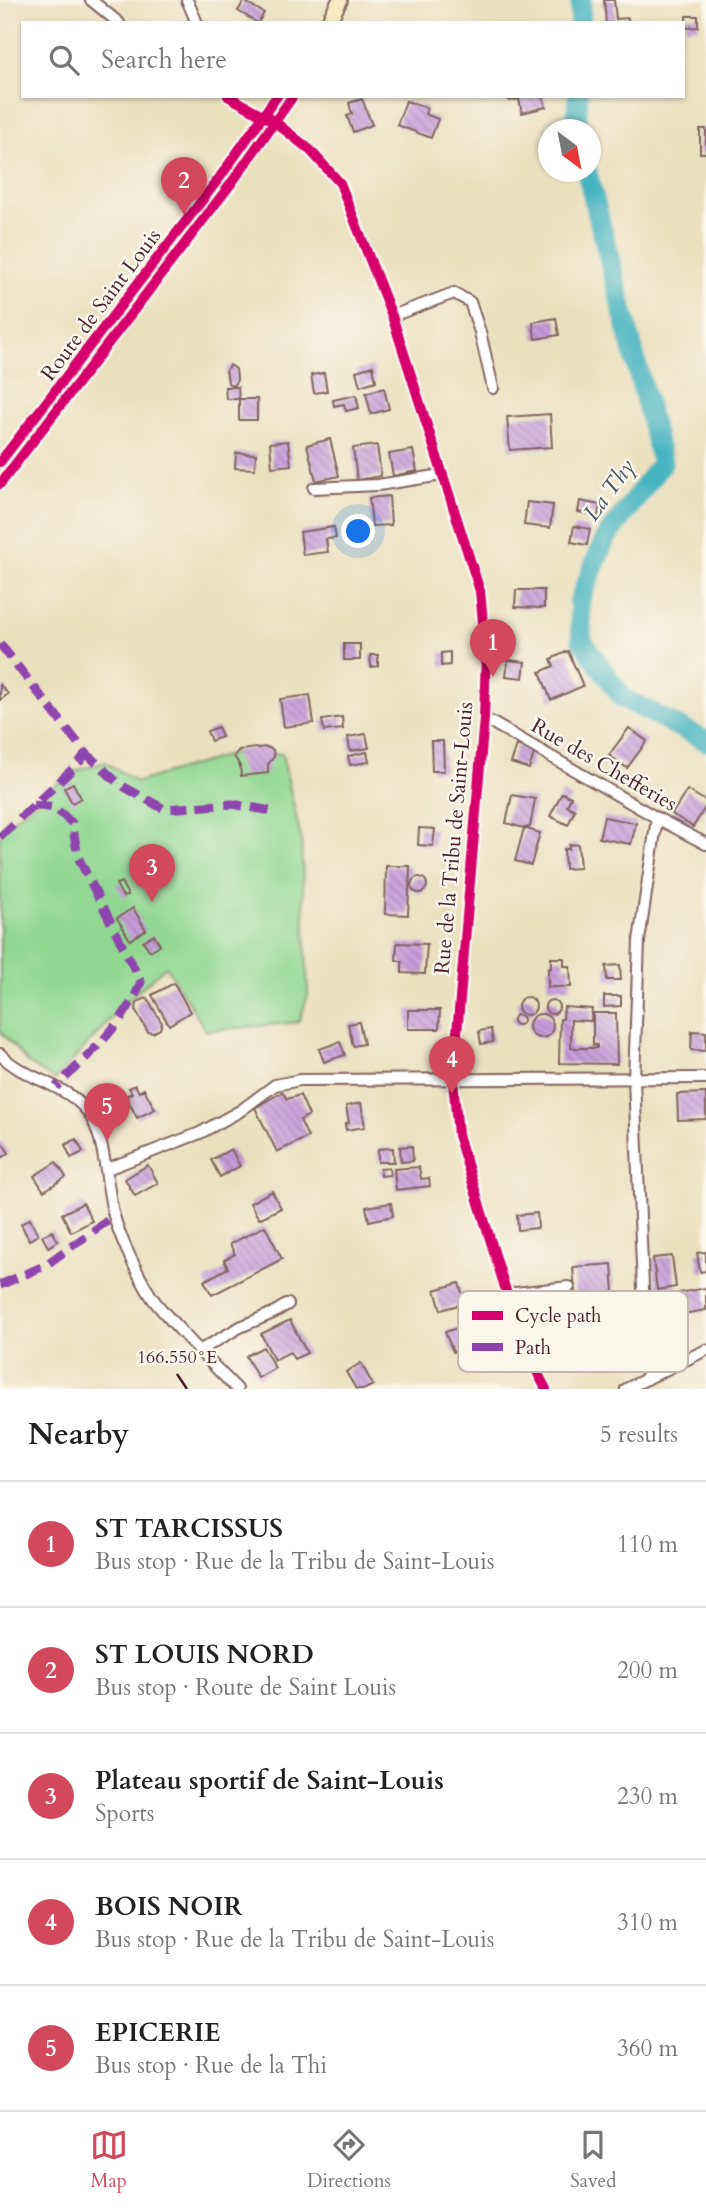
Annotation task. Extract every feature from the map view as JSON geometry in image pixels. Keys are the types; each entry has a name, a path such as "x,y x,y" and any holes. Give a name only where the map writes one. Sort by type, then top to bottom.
{"main road":[{"path":"329,21 340,0"},
{"name":"Route de Saint Louis","path":"0,471 283,98"}],"street":[{"path":"91,0 117,21"},
{"path":"187,0 196,21"},
{"name":"Rue de la Tribu de Saint-Louis","path":"239,99 270,118 310,150 340,183 392,316 480,591 486,654 484,718 453,1080 458,1135 506,1291"},
{"path":"392,316 454,293 470,302 493,388"},
{"path":"314,488 378,485 442,475"},
{"name":"Rue des Chefferies","path":"484,718 706,844"},
{"path":"643,1291 634,1080 639,941 657,818"},
{"path":"0,1054 30,1077 56,1087 78,1100 92,1118 107,1169 105,1179 114,1216 133,1261 154,1300 237,1389"},
{"path":"107,1169 200,1133 240,1111 275,1085 300,1080 706,1078"},
{"path":"534,1291 569,1287"},
{"path":"199,1351 288,1304"},
{"path":"688,1359 706,1350"},
{"name":"Rue de la Tribu de Saint-Louis","path":"537,1372 546,1389"},
{"path":"647,1372 647,1379"},
{"path":"626,1389 661,1372"}],"green space":[{"path":"242,751 282,754 301,838 308,995 299,1022 206,1031 166,966 128,1000 55,1080 28,1063 0,1031 0,830 72,772 105,762 137,782"}],"building":[{"path":"604,0 614,0 616,19 628,18 628,21 606,21"},
{"path":"244,1 264,13 259,21 255,21 238,11"},
{"path":"686,16 698,16 698,27 686,28"},
{"path":"508,98 544,98 546,107 522,113 519,99 509,101"},
{"path":"362,99 372,125 353,132 347,116 352,114 349,103"},
{"path":"406,101 427,108 425,114 438,119 431,138 397,125"},
{"path":"700,129 706,129 706,153 700,153"},
{"path":"556,318 559,335 535,339 533,322"},
{"path":"230,365 236,369 237,380 233,386 228,383 226,370"},
{"path":"373,366 376,381 360,386 356,371"},
{"path":"324,373 327,391 314,393 311,375"},
{"path":"225,387 238,387 239,399 226,399"},
{"path":"384,388 389,409 371,414 366,393"},
{"path":"356,395 359,408 346,411 344,404 334,406 333,400"},
{"path":"239,399 257,399 257,420 239,420"},
{"path":"550,414 552,447 510,450 507,417"},
{"path":"330,439 339,476 316,481 307,445"},
{"path":"288,441 291,465 272,467 270,443"},
{"path":"377,445 381,476 357,480 353,448"},
{"path":"413,450 417,471 393,476 389,454"},
{"path":"236,453 256,454 255,469 235,468"},
{"path":"389,496 391,525 372,526 369,498"},
{"path":"580,501 600,505 598,516 578,512"},
{"path":"527,502 553,505 550,528 524,525"},
{"path":"574,526 590,529 587,545 571,542"},
{"path":"334,527 336,538 326,539 328,552 303,555 300,532"},
{"path":"516,590 544,590 544,608 515,607"},
{"path":"344,644 360,644 360,660 344,660"},
{"path":"568,651 583,686 551,700 540,672 554,666 551,659"},
{"path":"450,652 450,665 441,666 441,653"},
{"path":"370,655 378,655 378,666 371,667"},
{"path":"508,660 525,662 523,678 506,676"},
{"path":"0,684 8,694 0,700"},
{"path":"310,695 314,723 284,727 280,699"},
{"path":"342,717 343,729 324,731 322,720"},
{"path":"218,727 222,737 211,741 207,731"},
{"path":"629,728 647,741 627,768 609,755"},
{"path":"366,734 369,748 350,751 348,737"},
{"path":"431,741 443,741 444,771 432,771"},
{"path":"517,745 535,751 529,769 511,763"},
{"path":"267,747 273,750 274,757 268,764 268,773 241,776 240,766 234,756 239,750"},
{"path":"367,752 369,762 350,765 348,756"},
{"path":"73,783 81,798 72,803 64,788"},
{"path":"687,790 706,801 706,806 693,827 672,814"},
{"path":"562,793 571,797 567,806 575,810 568,825 550,816"},
{"path":"512,795 535,799 530,827 506,823"},
{"path":"604,817 636,823 631,844 599,838"},
{"path":"419,828 435,829 433,846 418,845"},
{"path":"524,828 540,833 531,865 515,861"},
{"path":"578,844 580,868 565,869 564,849"},
{"path":"386,866 410,866 408,915 385,914"},
{"path":"419,877 427,885 419,893 411,885"},
{"path":"121,882 128,895 123,897 116,884"},
{"path":"133,908 146,930 130,940 117,918"},
{"path":"154,935 160,945 150,951 143,941"},
{"path":"397,943 427,944 425,974 402,973 402,961 396,960"},
{"path":"551,958 564,958 564,966 570,966 571,987 548,987"},
{"path":"620,965 621,980 607,980 606,966"},
{"path":"174,983 190,1012 169,1025 152,995"},
{"path":"604,996 621,996 621,1006 604,1007"},
{"path":"527,997 533,1000 536,1006 533,1012 527,1015 521,1012 518,1006 521,1000"},
{"path":"147,998 162,1023 160,1029 153,1033 148,1032 136,1011 137,1002"},
{"path":"549,1000 555,1000 559,1007 555,1014 549,1014 545,1010 545,1004"},
{"path":"564,1007 592,1009 591,1021 571,1020 571,1048 597,1048 597,1045 593,1045 593,1013 616,1013 617,1064 559,1063 560,1019 563,1019"},
{"path":"408,1010 440,1010 439,1029 408,1029"},
{"path":"541,1014 552,1021 553,1026 546,1037 541,1038 530,1031 529,1026 536,1015"},
{"path":"518,1015 523,1020 518,1025 513,1020"},
{"path":"359,1022 364,1044 353,1046 348,1024"},
{"path":"491,1029 493,1042 481,1044 479,1031"},
{"path":"692,1031 706,1032 706,1051 691,1050"},
{"path":"340,1042 345,1055 324,1062 319,1049"},
{"path":"135,1085 139,1092 144,1089 155,1109 137,1118 126,1096 132,1093 129,1088"},
{"path":"282,1092 287,1099 300,1095 309,1115 300,1120 308,1137 277,1152 255,1108"},
{"path":"706,1093 706,1119 678,1120 677,1094"},
{"path":"361,1103 365,1127 346,1130 345,1124 349,1123 346,1106"},
{"path":"76,1139 83,1152 71,1158 65,1145"},
{"path":"0,1140 9,1153 0,1159"},
{"path":"412,1146 413,1161 401,1162 400,1147"},
{"path":"393,1148 394,1162 378,1162 378,1149"},
{"path":"231,1149 240,1166 220,1177 211,1160"},
{"path":"56,1162 66,1177 44,1191 34,1176"},
{"path":"148,1165 158,1183 135,1196 125,1179"},
{"path":"419,1167 421,1179 429,1178 430,1186 396,1190 394,1169"},
{"path":"389,1168 390,1175 381,1176 380,1169"},
{"path":"272,1191 281,1208 259,1219 250,1203"},
{"path":"83,1203 92,1221 71,1232 62,1214"},
{"path":"391,1203 393,1216 369,1221 366,1207"},
{"path":"537,1213 538,1228 518,1230 517,1215"},
{"path":"30,1219 38,1235 29,1240 21,1224"},
{"path":"265,1226 282,1259 212,1295 204,1281 228,1268 224,1260 235,1254 230,1244"},
{"path":"52,1231 58,1241 48,1247 42,1236"},
{"path":"706,1252 706,1271 700,1272 697,1253"},
{"path":"672,1256 676,1287 657,1290 653,1258"},
{"path":"612,1264 614,1291 575,1291 573,1267"},
{"path":"459,1283 461,1291 458,1291 458,1305 441,1310 435,1290"},
{"path":"706,1288 706,1310 688,1313 688,1291"},
{"path":"290,1320 307,1353 294,1359 290,1352 274,1360 261,1334"},
{"path":"458,1328 458,1350 453,1352 445,1332"},
{"path":"263,1347 275,1368 258,1378 246,1356"},
{"path":"361,1363 373,1385 356,1389 346,1372"}],"waterway":[{"name":"La Thy","path":"580,21 581,0"},
{"name":"La Thy","path":"577,119 578,98"},
{"name":"La Thy","path":"590,182 662,463 605,539 579,602 582,641 623,698 706,741"}],"marked path":[{"path":"0,644 85,752 119,784 164,809 232,804 272,811"},
{"path":"0,837 78,764 86,753"},
{"path":"33,805 55,808 72,823 78,857 141,982 116,1025 56,1087"},
{"path":"0,1285 44,1266 114,1216"}],"cycle path":[{"path":"232,98 275,122 310,150 340,183 392,316 480,591 486,654 484,718 453,1080 458,1135 506,1291"},
{"path":"0,462 220,177 276,98"},
{"path":"0,484 230,185 292,98"},
{"path":"537,1372 546,1389"}],"place":[{"name":"ST LOUIS NORD","path":"184,215"},
{"name":"ST TARCISSUS","path":"493,677"},
{"name":"Plateau sportif de Saint-Louis","path":"152,902"},
{"name":"BOIS NOIR","path":"452,1094"},
{"name":"EPICERIE","path":"107,1141"}]}
